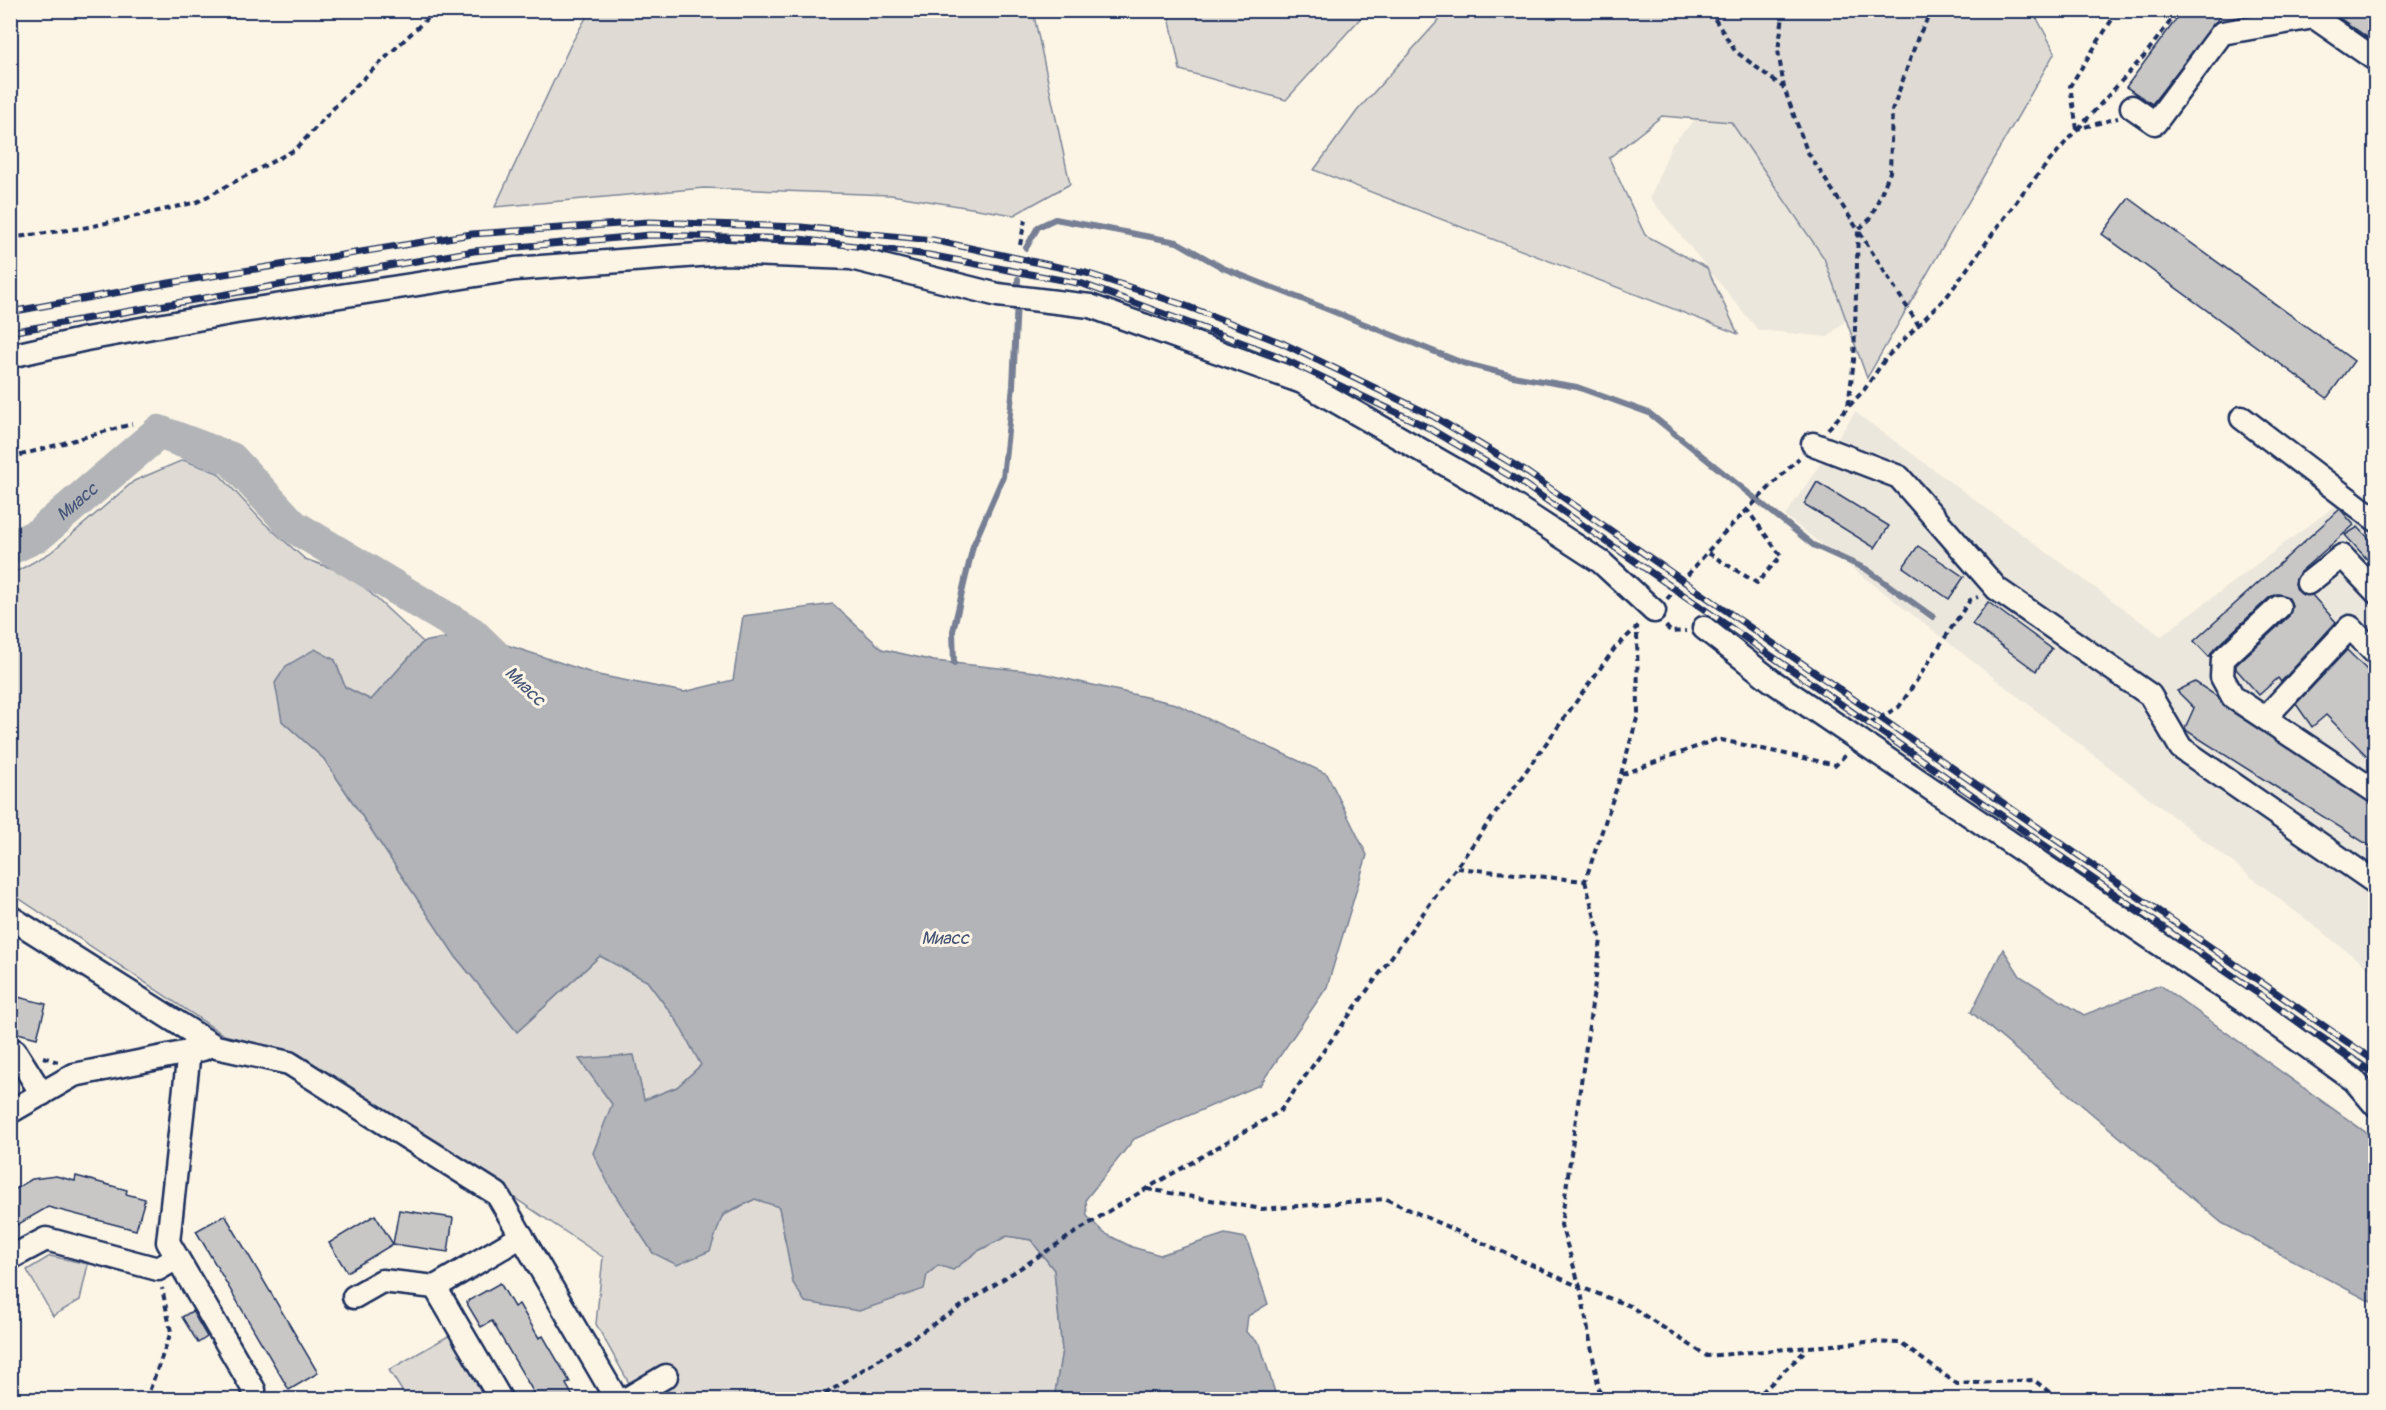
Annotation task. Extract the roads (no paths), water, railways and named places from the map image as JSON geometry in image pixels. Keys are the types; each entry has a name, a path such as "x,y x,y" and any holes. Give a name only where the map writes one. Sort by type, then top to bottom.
{"street":[{"path":"2136,110 2155,123 2222,33 2314,17 2376,60"},
{"path":"10,356 86,339 224,314 515,269 725,253 851,258 998,295 1090,306 1302,382 1487,488 1572,543 1601,562 1654,611"},
{"path":"2242,418 2376,520"},
{"path":"1813,444 1899,477 1997,589 2150,695 2181,748 2376,883"},
{"path":"2308,583 2342,556 2376,592"},
{"path":"2279,607 2223,659 2222,678 2233,697 2376,792"},
{"path":"2266,717 2350,627 2376,654"},
{"path":"1704,628 1772,681 1859,737 2267,1018 2354,1080 2376,1106"},
{"path":"10,917 216,1047 289,1063 497,1194 617,1400"},
{"path":"10,1112 74,1075 216,1047"},
{"path":"10,1050 15,1052 42,1094"},
{"path":"189,1052 168,1242 168,1264 254,1390"},
{"path":"354,1298 382,1281 435,1287 522,1236"},
{"path":"10,1257 46,1239 168,1264"},
{"path":"435,1287 501,1400"},
{"path":"625,1400 666,1376"}],"water":[{"name":"Миасс","path":"833,604 882,649 934,661 1036,672 1176,704 1327,774 1367,855 1327,987 1260,1085 1134,1139 1086,1199 1087,1216 1104,1233 1132,1247 1160,1255 1225,1234 1246,1238 1268,1304 1248,1316 1246,1332 1260,1344 1277,1399 1054,1399 1062,1350 1054,1270 1031,1240 1007,1236 978,1251 953,1270 938,1265 927,1275 924,1289 859,1311 805,1302 793,1283 779,1207 755,1199 723,1214 710,1251 677,1265 653,1253 610,1187 593,1153 612,1104 579,1059 634,1055 644,1100 677,1087 701,1065 677,1021 647,981 600,956 517,1032 456,957 324,759 282,721 275,683 286,666 315,649 335,660 345,687 371,700 423,642 471,633 598,675 684,692 733,680 743,616"},
{"path":"2003,949 2020,976 2084,1015 2160,985 2375,1139 2375,1304 2222,1223 1971,1012"}],"waterway":[{"path":"1026,248 1038,227 1055,219 1177,242 1223,268 1463,363 1513,376 1577,387 1649,413 1813,545 1866,569 1933,617"},
{"path":"954,663 953,631 973,546 1003,477 1013,386 1018,279"},
{"name":"Миасс","path":"10,548 38,535 159,432 231,459 293,526 471,633 505,666"}],"railway":[{"path":"10,312 169,283 472,234 649,222 801,227 933,240 1086,273 1181,304 1282,343 1433,416 1528,473 2376,1062"},
{"path":"10,332 474,251 650,235 799,239 929,255 1083,284 1273,354 1427,427 1522,483 2376,1075"}]}
